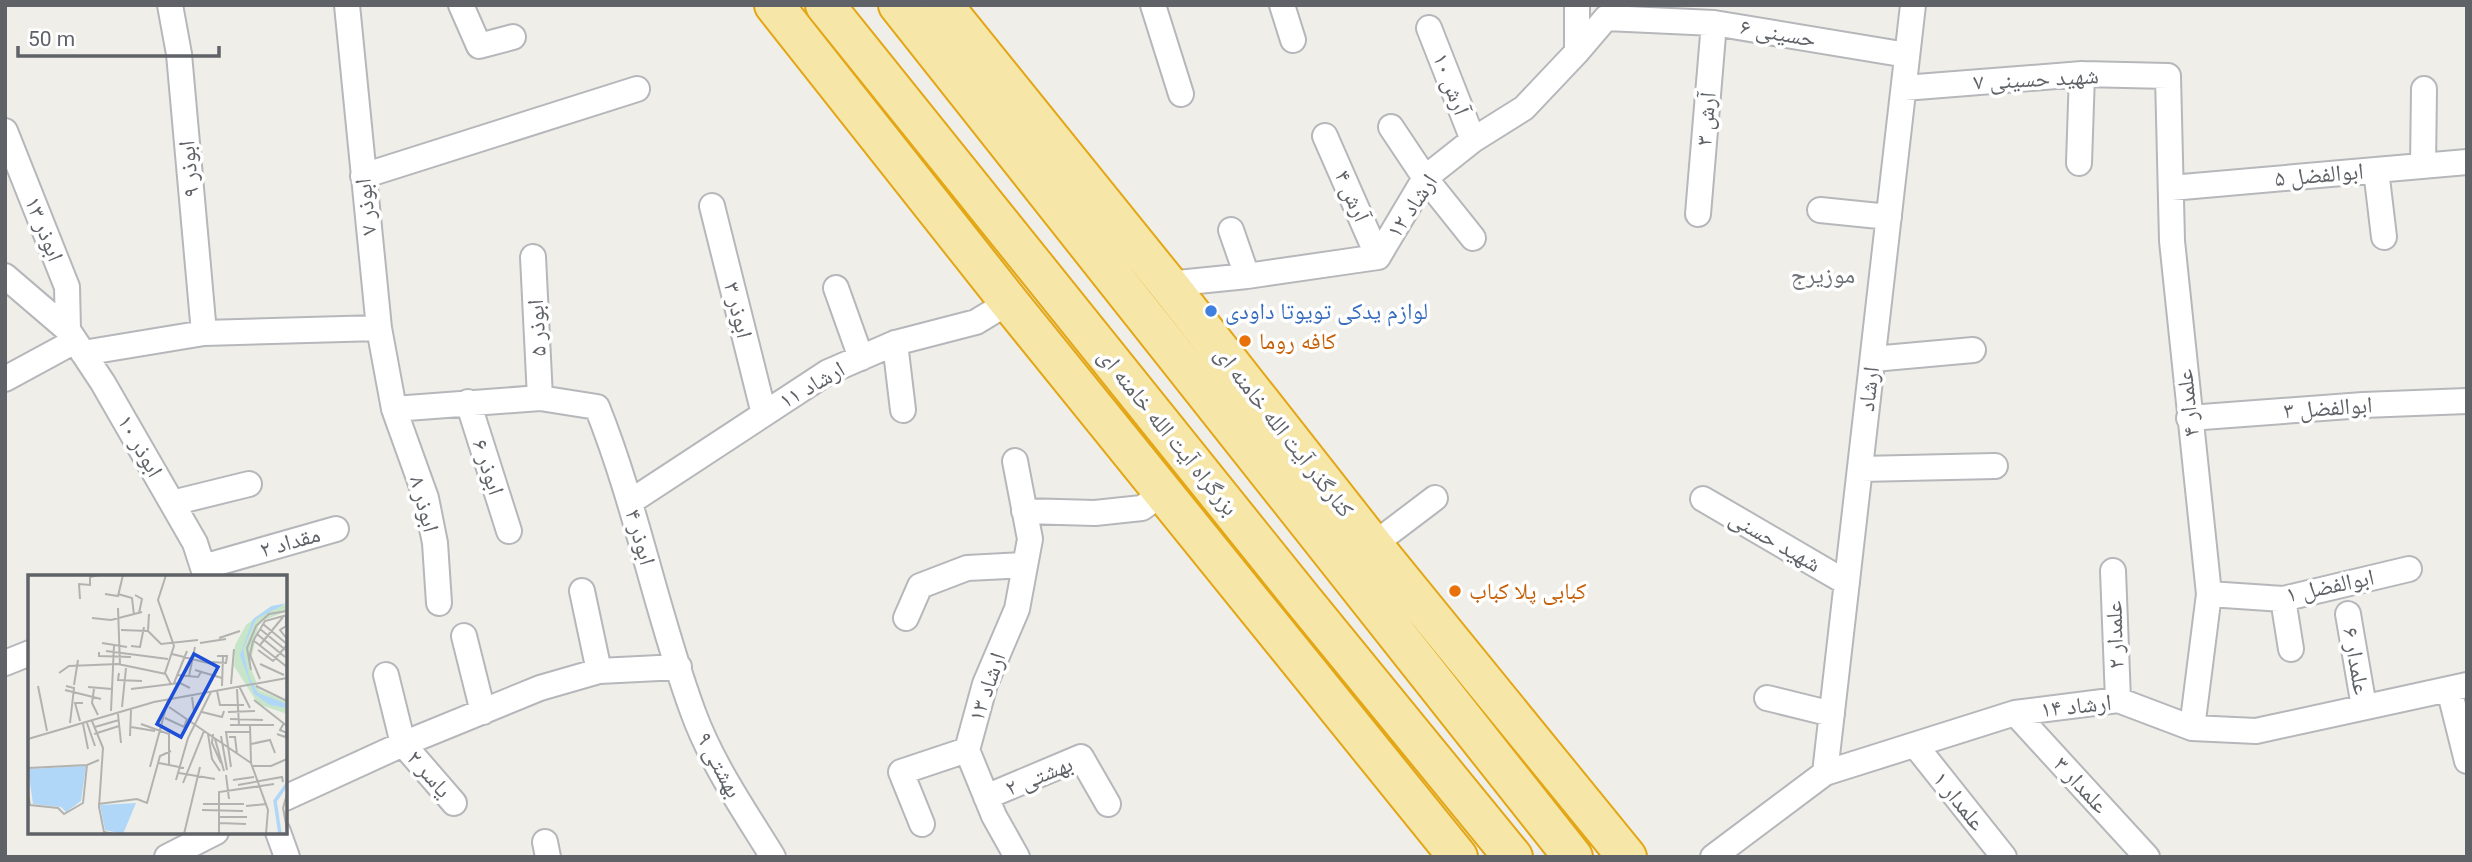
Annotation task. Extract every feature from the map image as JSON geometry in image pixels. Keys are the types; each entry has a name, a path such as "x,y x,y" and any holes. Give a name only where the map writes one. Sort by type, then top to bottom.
{"highway":[{"path":"774,5 1009,302 1458,857"},
{"name":"بزرگراه آیت الله خامنه ای","path":"825,5 1513,857"},
{"path":"898,5 1573,857"},
{"name":"کنارگذر آیت الله خامنه ای","path":"943,5 1168,284 1373,545 1627,857"},
{"path":"889,151 897,96"},
{"path":"1271,626 1303,600"},
{"path":"1398,638 1428,611"}],"street":[{"name":"ابوذر ۹","path":"170,5 179,54 204,333"},
{"name":"ابوذر ۷","path":"347,5 379,328 394,409"},
{"path":"461,5 479,46 513,37"},
{"path":"1153,5 1181,94"},
{"path":"1282,5 1293,40"},
{"path":"1577,5 1577,52"},
{"name":"ارشاد","path":"1825,773 1913,5"},
{"name":"ارشاد ۱۲","path":"1168,284 1247,276 1378,257 1425,178 1473,140 1524,108 1606,18"},
{"name":"حسینی ۶","path":"1606,18 1714,23 1907,55"},
{"name":"آرش ۳","path":"1698,214 1714,23"},
{"name":"آرش ۱۰","path":"1429,28 1473,140"},
{"path":"2079,163 2082,74"},
{"name":"شهید حسینی ۷","path":"1904,88 2082,74 2168,76"},
{"name":"علمدار ۴","path":"2168,76 2172,240 2209,594 2192,728"},
{"path":"363,176 637,89"},
{"path":"2423,166 2424,89"},
{"path":"1391,127 1425,178 1473,238"},
{"name":"ابوذر ۱۳","path":"5,131 67,287 75,341"},
{"name":"آرش ۴","path":"1325,136 1378,257"},
{"name":"ابوالفضل ۵","path":"2171,188 2467,162"},
{"path":"2376,170 2384,237"},
{"name":"ابوذر ۳","path":"712,206 764,414"},
{"path":"1820,210 1889,217"},
{"path":"1231,230 1247,276"},
{"name":"ابوذر ۵","path":"533,257 540,398"},
{"path":"5,276 75,341"},
{"path":"836,288 861,358"},
{"name":"ارشاد ۱۱","path":"630,502 828,372 895,343 976,322 1009,302"},
{"path":"5,379 75,341 204,333 379,328"},
{"name":"ابوذر ۱۰","path":"75,341 195,542 205,572"},
{"path":"895,343 903,410"},
{"path":"1873,359 1973,350"},
{"path":"394,409 540,398"},
{"name":"ابوذر ۴","path":"540,398 597,407 617,456 679,667"},
{"name":"ابوالفضل ۳","path":"2189,418 2363,405 2467,401"},
{"name":"ابوذر ۶","path":"468,402 509,531"},
{"name":"ابوذر ۸","path":"394,409 426,498 435,544 439,603"},
{"name":"ارشاد ۱۳","path":"1015,461 1030,539 1026,565 1017,609 985,684 967,750 986,797 1017,857"},
{"path":"1860,469 1995,466"},
{"path":"172,503 249,484"},
{"path":"1024,511 1095,513 1142,508 1164,492"},
{"path":"1373,545 1435,498"},
{"name":"شهید حسنی","path":"1703,499 1847,583"},
{"name":"مقداد ۲","path":"205,572 336,529"},
{"path":"906,618 920,586 967,568 1026,565"},
{"name":"ابوالفضل ۱","path":"2209,594 2283,599 2409,569"},
{"name":"علمدار ۲","path":"2113,571 2118,700"},
{"path":"582,591 598,671"},
{"path":"2283,599 2291,649"},
{"name":"علمدار ۶","path":"2348,614 2364,707"},
{"path":"464,636 483,712"},
{"path":"5,663 28,654"},
{"path":"287,797 403,744 540,688 598,671 679,667"},
{"name":"بهشتی ۹","path":"679,667 693,713 717,766 773,857"},
{"path":"386,675 403,744"},
{"path":"2458,687 2467,761"},
{"name":"ارشاد ۱۴","path":"1713,857 1825,773 2015,713 2118,700 2192,728 2256,731 2458,687"},
{"path":"1767,698 1832,714"},
{"name":"علمدار ۳","path":"2015,713 2147,857"},
{"name":"یاسر ۲","path":"403,744 454,803"},
{"name":"علمدار ۱","path":"1914,745 2004,857"},
{"path":"922,824 901,772 967,750"},
{"name":"بهشتی ۲","path":"986,797 1081,757 1108,804"},
{"path":"167,857 212,834"},
{"path":"279,834 287,857"}],"place":[{"name":"لوازم یدکی تویوتا داودی","path":"1211,311"},
{"name":"کافه روما","path":"1245,341"},
{"name":"کبابی پلا کباب","path":"1455,591"}],"district":[{"name":"موزیرج","path":"1823,275"}]}
